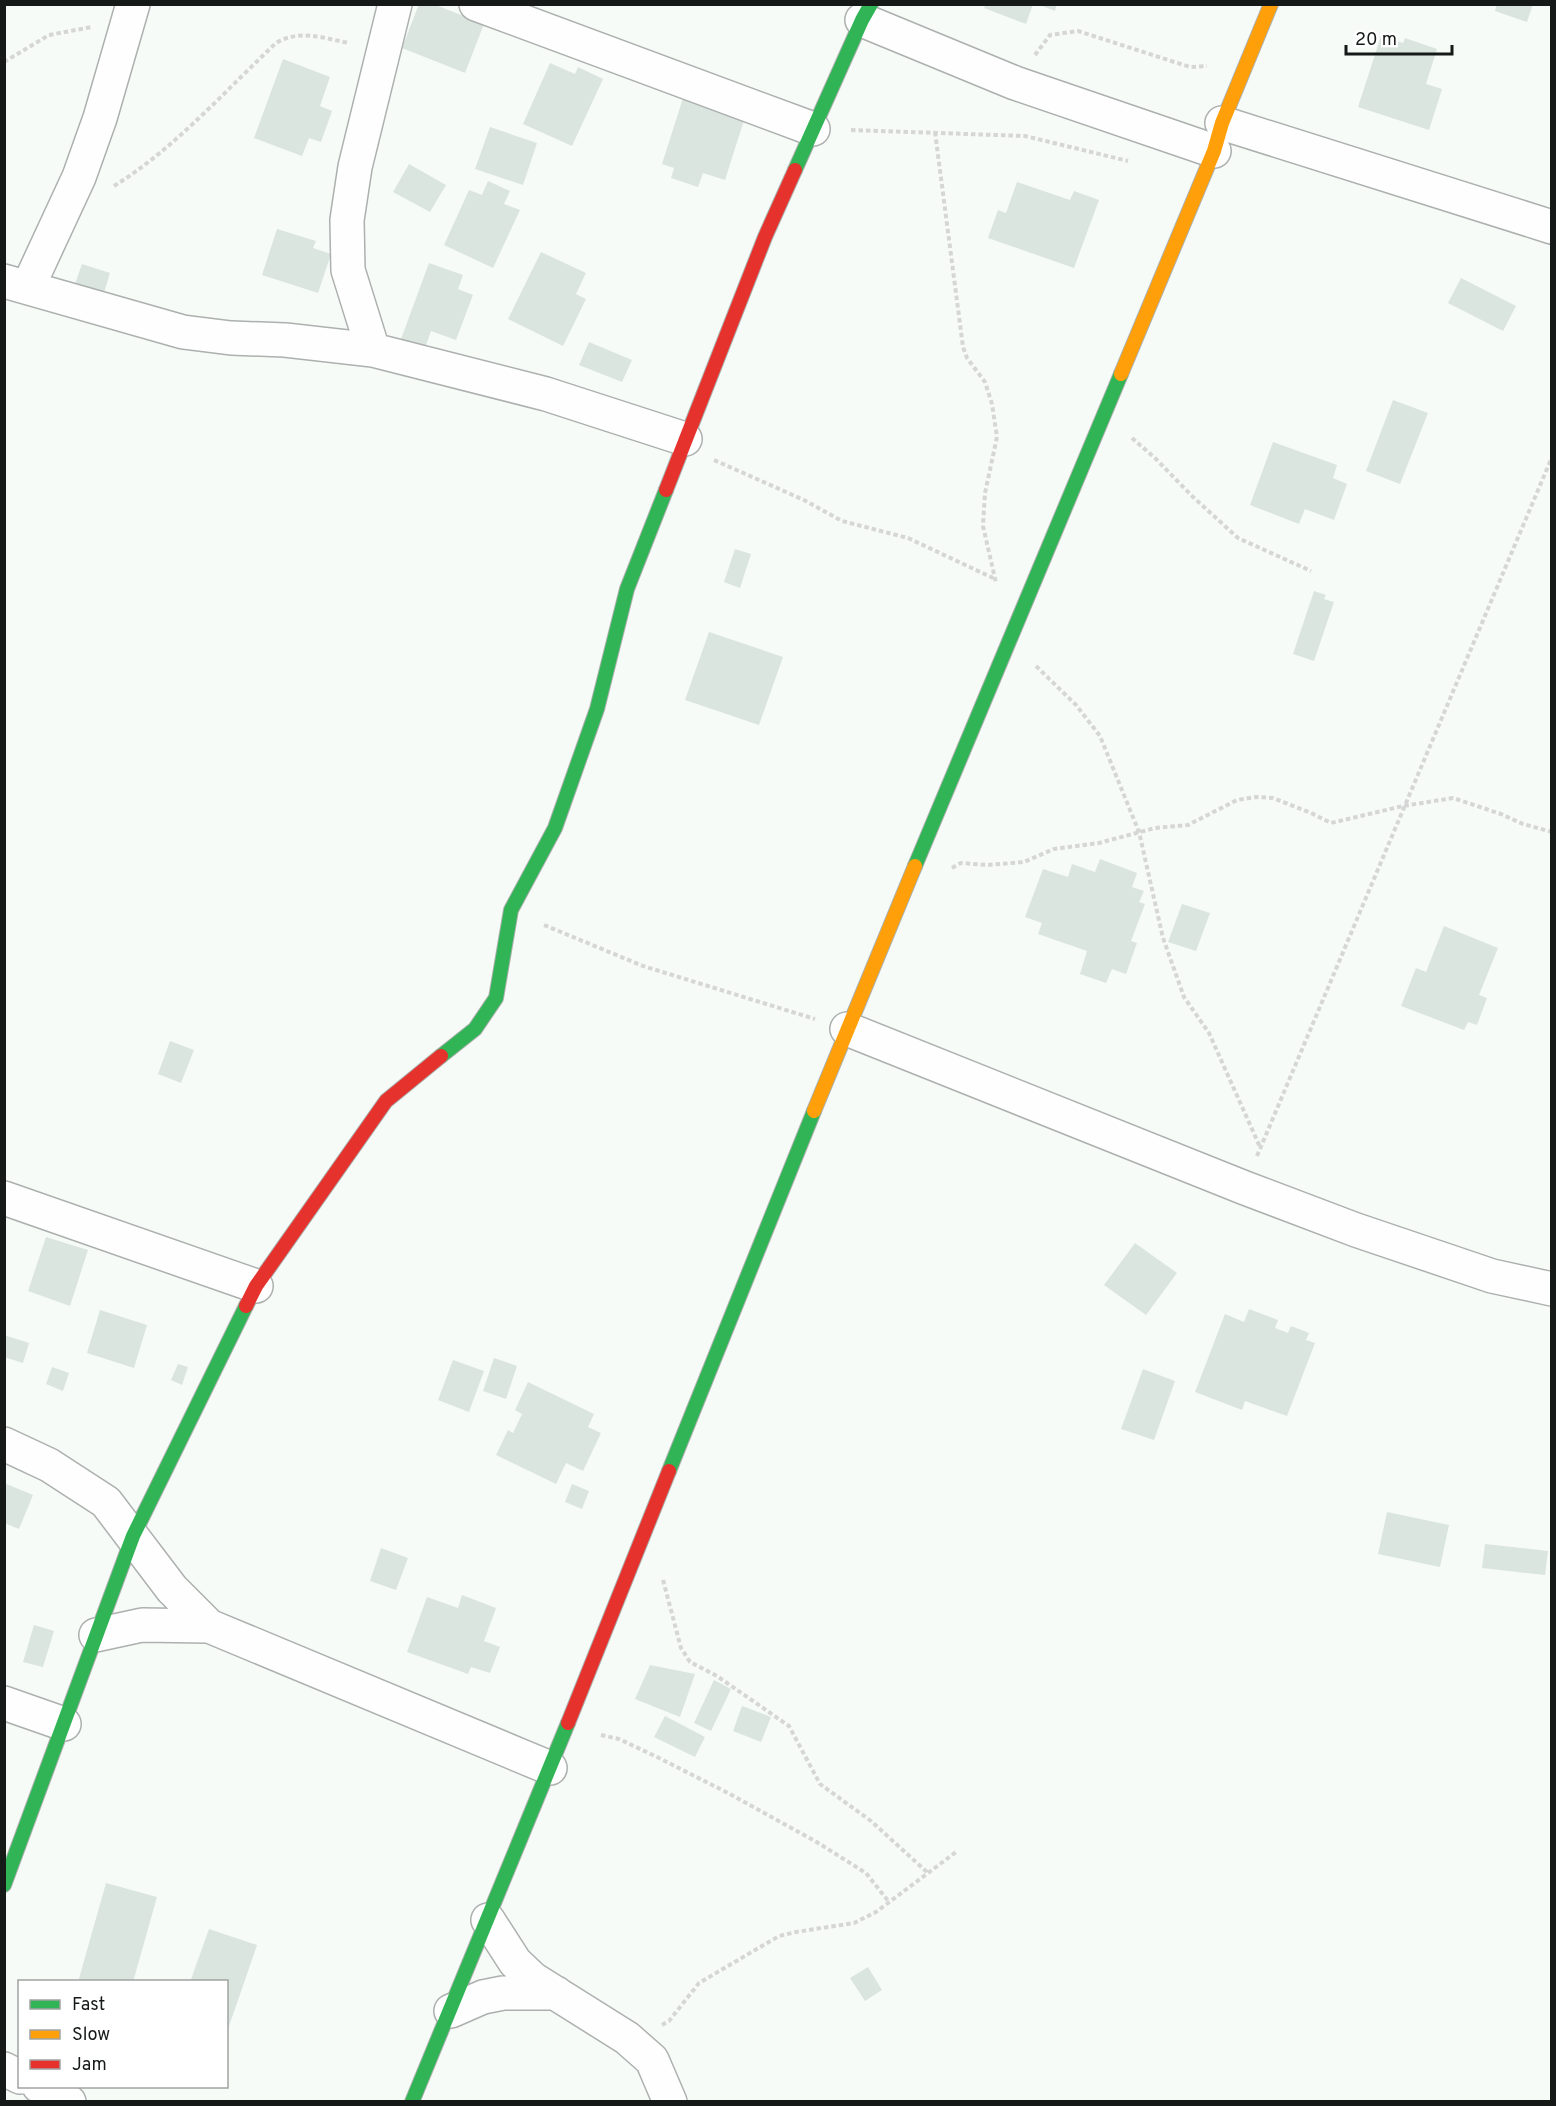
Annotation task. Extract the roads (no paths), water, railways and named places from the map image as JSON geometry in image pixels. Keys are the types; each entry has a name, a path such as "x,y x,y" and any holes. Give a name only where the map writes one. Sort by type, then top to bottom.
{"street":[{"path":"373,350 348,270 347,220 355,167 395,4"},
{"path":"476,4 813,129"},
{"path":"412,2102 550,1768 847,1029 1218,137 1271,4"},
{"path":"4,1885 133,1536 256,1286 386,1101 475,1029 496,999 511,910 555,828 597,709 627,589 765,237 866,12 1015,83 1551,227"},
{"path":"130,13 100,118 79,177 63,212 16,284 183,332 373,350 546,394 684,443"},
{"path":"847,1029 1356,1230 1492,1276 1551,1289"},
{"path":"4,1198 256,1286"},
{"path":"4,1444 49,1465 106,1502 172,1589 209,1626"},
{"path":"96,1635 142,1625 209,1626 550,1768"},
{"path":"4,1703 64,1724"},
{"path":"488,1920 515,1962 533,1979 627,2038 652,2060 670,2102"},
{"path":"451,2011 483,1997 503,1993 556,1994"},
{"path":"4,2069 18,2076"},
{"path":"43,2088 69,2102"}]}
